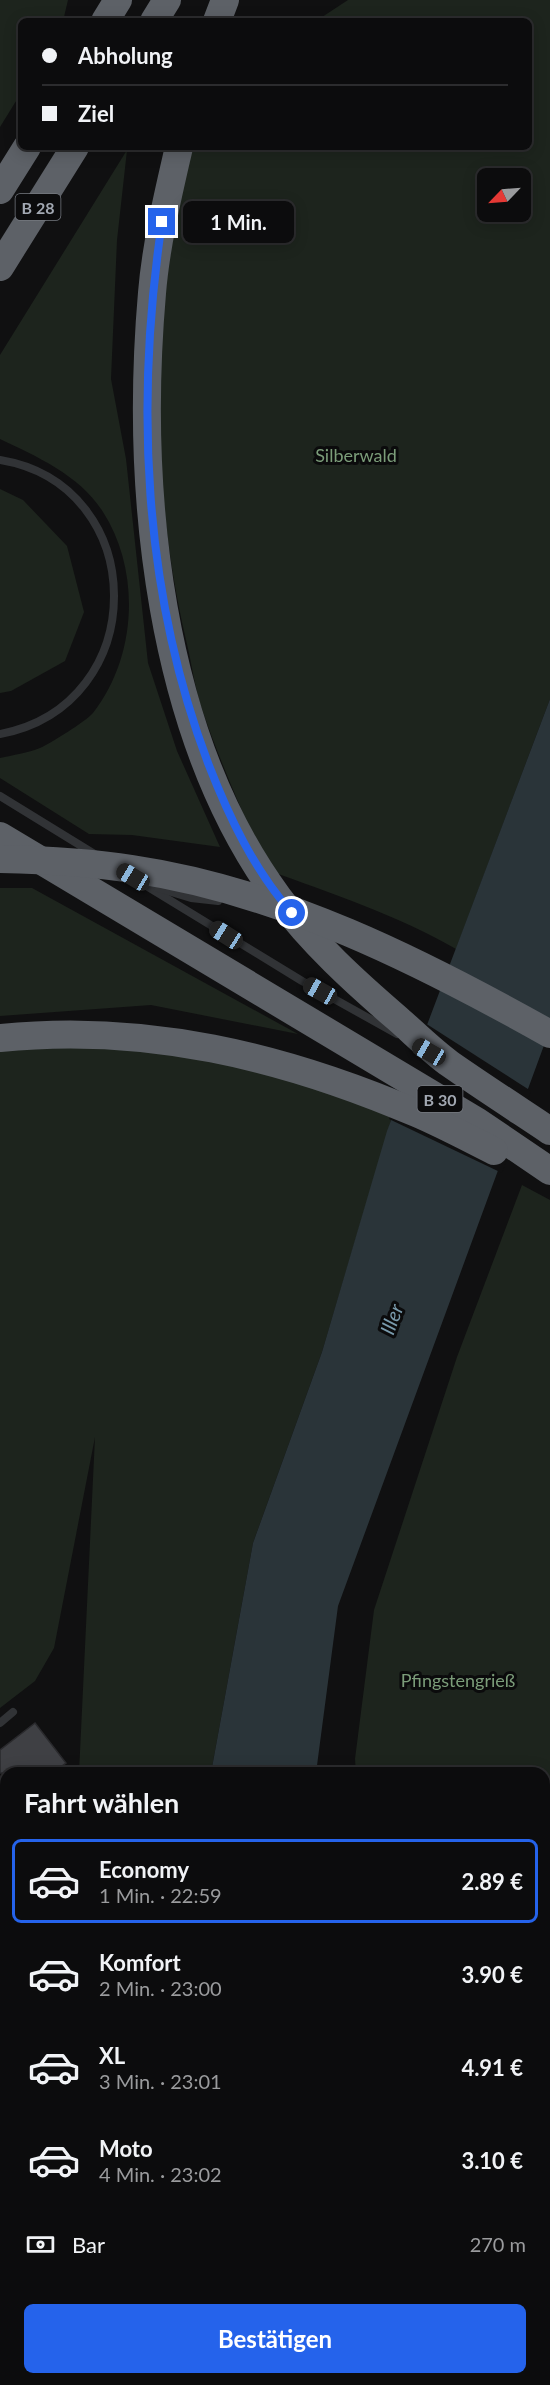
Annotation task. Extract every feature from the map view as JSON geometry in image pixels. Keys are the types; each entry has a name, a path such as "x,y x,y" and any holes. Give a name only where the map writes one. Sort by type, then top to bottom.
{"highway":[{"path":"107,18 118,0"},
{"path":"156,18 168,0"},
{"path":"218,18 225,0"},
{"name":"B 28","path":"0,190 25,150"},
{"name":"B 28","path":"0,267 73,150"},
{"path":"178,150 162,222 152,291 148,467 156,557 169,632 182,685 218,788 252,857 295,924 342,988"},
{"name":"B 30","path":"0,836 478,1122 550,1171"},
{"path":"0,859 70,861 134,869 252,897 331,925 457,981 550,1034"},
{"name":"B 30","path":"342,988 550,1131"},
{"path":"0,1038 69,1032 145,1037 234,1052 311,1073 416,1113 550,1177"}],"lane":[{"path":"0,460 32,468 75,497 88,514 106,550 112,567 115,601 113,627 104,653 79,690 39,720 0,734"},
{"path":"0,796 133,877 342,988"},
{"path":"133,877 191,898 230,902"},
{"path":"248,906 276,916"},
{"path":"0,1723 13,1712"}],"green space":[{"path":"0,0 68,0 64,18 18,18 18,98 0,127"},
{"name":"Silberwald","path":"348,0 550,0 550,699 456,949 387,915 267,870 226,773 201,706 174,579 165,518 160,455 159,393 168,269 192,150 532,150 532,18 321,18"},
{"path":"127,150 117,240 111,379 126,459 148,663 177,751 220,847 132,835 89,834 0,778 0,758 40,748 68,732 93,713 108,691 126,640 129,614 124,560 103,512 83,488 57,468 0,439 0,355"},
{"path":"0,489 23,500 67,546 84,612 65,661 11,691 0,693"},
{"path":"0,888 32,888 298,1034 151,1005 0,1016"},
{"path":"87,1045 208,1059 292,1078 392,1117 322,1352 253,1543 212,1767 79,1767 95,1437 54,1648 35,1681 0,1708 0,1051"},
{"name":"Pfingstengrieß","path":"522,1185 550,1200 550,1767 356,1767 374,1610 457,1357"}],"water":[{"name":"Iller","path":"550,699 550,1029 338,1606 317,1767 212,1767 253,1543 322,1352 387,1131"}],"pier":[{"path":"425,1023 531,1091 502,1173 389,1119"}],"building":[{"path":"35,1723 66,1763 60,1767 0,1767 0,1750"}],"route":[{"path":"162,222 152,291 148,369 148,467 156,557 169,632 195,730 218,788 252,857 279,898 292,913"}]}
